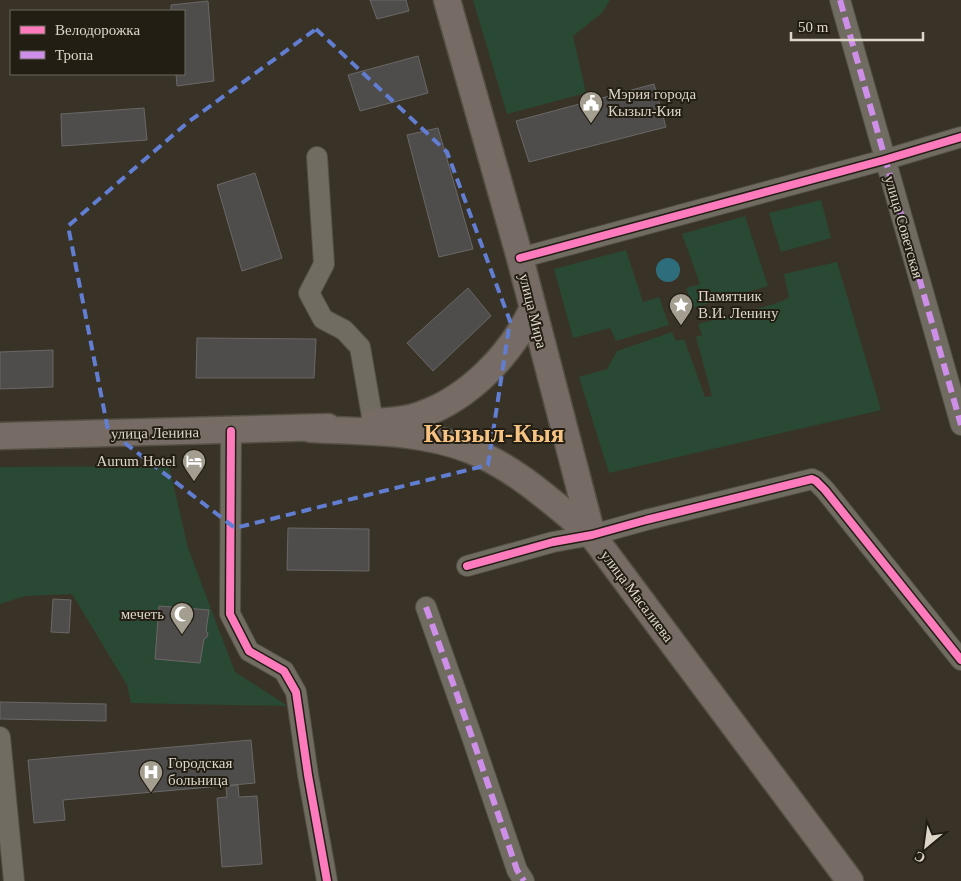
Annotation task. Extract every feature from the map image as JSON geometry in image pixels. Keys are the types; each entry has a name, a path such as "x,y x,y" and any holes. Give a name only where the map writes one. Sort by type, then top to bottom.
{"main road":[{"name":"улица Мира","path":"447,0 520,258 592,536"},
{"path":"310,429 391,421 424,414 446,404 466,391 485,374 519,336 532,310"},
{"name":"улица Масалиева","path":"310,429 422,437 470,450 516,475 556,505 592,536 850,881"},
{"name":"улица Ленина","path":"0,436 310,429"}],"street":[{"name":"улица Советская","path":"840,0 961,425"},
{"path":"520,258 884,160 961,137"},
{"path":"317,157 324,264 309,293 323,319 344,330 360,347 373,422"},
{"path":"231,431 230,614 249,652 284,672 296,692 308,775 327,881"},
{"path":"468,566 553,542 592,536 646,520 812,480 816,481 825,490 958,649"},
{"path":"426,607 517,870 524,881"},
{"path":"0,737 14,881"}],"highlighted area":[{"path":"316,29 447,152 510,321 488,465 235,528 108,430 68,226 187,123"}],"green space":[{"path":"473,0 610,0 602,13 573,36 586,93 507,114"},
{"path":"821,200 831,238 781,252 769,213"},
{"path":"745,216 768,286 693,308 686,288 700,284 682,234"},
{"path":"626,250 643,302 659,297 669,325 616,341 610,328 573,338 554,269"},
{"path":"837,262 881,410 609,473 579,377 607,369 617,351 672,332 676,341 684,339 705,397 712,396 696,337 702,335 698,324 774,304 789,298 784,274"},
{"path":"169,466 188,548 235,672 288,706 131,703 127,685 72,594 25,596 0,604 0,467"}],"water":[{"path":"668,258 677,261 680,270 677,279 668,282 659,279 656,270 659,261"}],"building":[{"path":"370,0 406,0 409,11 377,19"},
{"path":"208,1 214,81 177,86 176,75 185,75 185,10 171,10 171,5"},
{"path":"418,56 428,93 360,111 348,75"},
{"name":"Мэрия города Кызыл-Кия","path":"654,84 666,127 529,162 516,121"},
{"path":"144,108 147,140 62,146 61,114"},
{"path":"438,128 473,249 439,257 407,135"},
{"path":"255,173 282,258 242,271 217,185"},
{"path":"468,288 491,316 433,371 407,343"},
{"path":"197,338 316,339 314,378 196,378"},
{"path":"53,350 53,387 0,389 0,352"},
{"path":"288,528 369,529 369,571 287,570"},
{"path":"53,599 71,600 69,633 51,632"},
{"name":"мечеть","path":"159,606 209,610 206,631 208,633 204,639 200,663 155,659"},
{"path":"0,702 106,704 106,721 0,719"},
{"path":"251,740 255,783 63,800 65,820 34,823 28,760"},
{"path":"238,785 239,797 257,796 262,864 222,867 217,798 227,797 226,786"}],"marked path":[{"path":"840,0 961,425"},
{"path":"426,607 517,870 524,881"}],"cycle path":[{"path":"520,258 884,160 961,137"},
{"path":"231,431 230,614 249,651 284,671 296,692 308,775 327,881"},
{"path":"467,566 553,542 592,535 812,479 825,490 961,660"}],"place":[{"name":"Мэрия города Кызыл-Кия","path":"591,124"},
{"name":"Памятник В.И. Ленину","path":"681,326"},
{"name":"Aurum Hotel","path":"194,482"},
{"name":"мечеть","path":"182,635"},
{"name":"Городская больница","path":"151,793"}],"district":[{"name":"Кызыл-Кыя","path":"494,433"}]}
